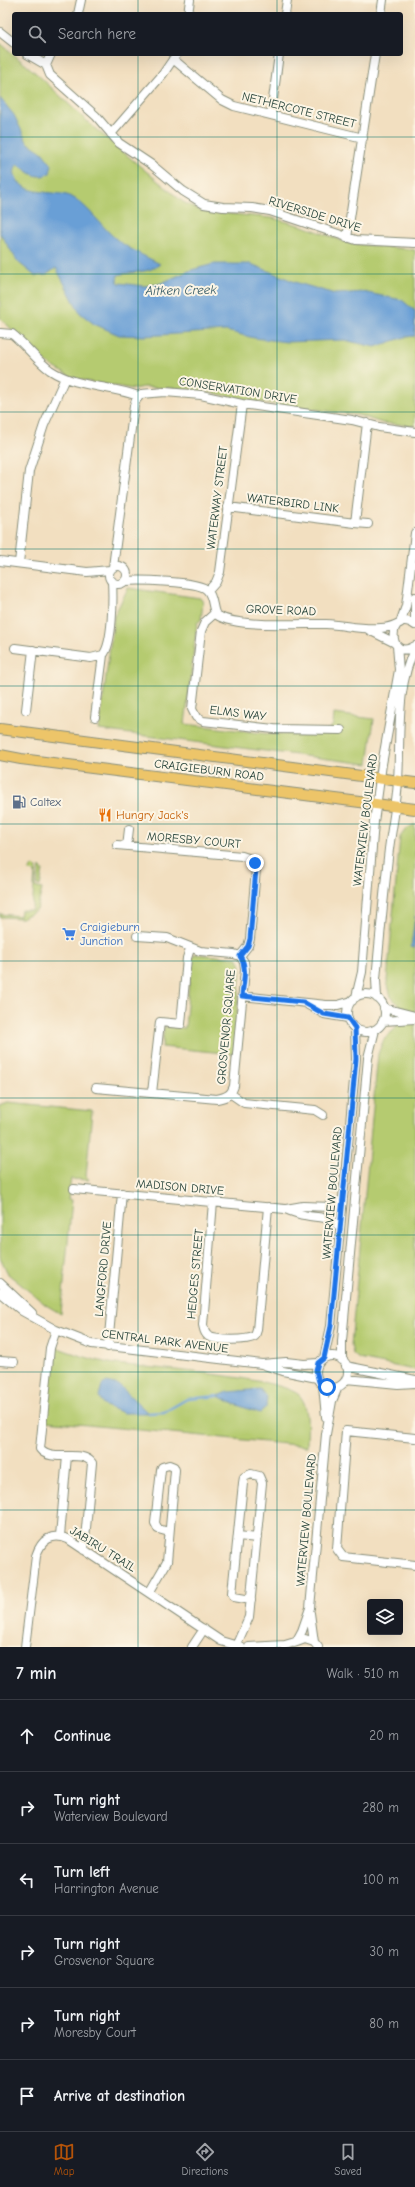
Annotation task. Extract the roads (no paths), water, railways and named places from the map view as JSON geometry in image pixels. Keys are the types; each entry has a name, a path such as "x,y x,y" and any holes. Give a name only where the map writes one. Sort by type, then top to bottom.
{"main road":[{"name":"CRAIGIEBURN ROAD","path":"0,729 415,783"},
{"name":"CRAIGIEBURN ROAD","path":"0,754 21,759 415,809"}],"street":[{"path":"78,12 81,0"},
{"path":"188,12 190,0"},
{"path":"285,12 287,0"},
{"path":"380,12 382,0"},
{"path":"0,32 12,41"},
{"path":"30,56 46,65 50,56"},
{"path":"111,134 144,98 175,56"},
{"name":"NETHERCOTE STREET","path":"175,56 222,100 247,110 363,138"},
{"path":"271,115 279,56"},
{"path":"346,238 363,138 375,56"},
{"name":"RIVERSIDE DRIVE","path":"46,65 50,75 96,116 111,134 183,191 204,204 270,211 346,238 368,242 415,243"},
{"path":"1,331 12,334 44,365 65,378 88,386 121,390 138,396 134,406 116,547 111,569 113,604 107,647 103,655 95,716"},
{"path":"19,563 29,471 44,425 65,378"},
{"name":"CONSERVATION DRIVE","path":"138,396 147,392 184,392 242,404 367,423 386,428 415,432"},
{"name":"WATERWAY STREET","path":"208,591 216,582 220,572 242,404"},
{"name":"WATERBIRD LINK","path":"355,523 367,423"},
{"name":"WATERBIRD LINK","path":"228,507 368,524"},
{"path":"399,623 406,606 415,537"},
{"path":"113,604 124,576 116,547"},
{"path":"0,561 88,572 111,580 124,576 199,586 208,591 215,613"},
{"path":"88,572 111,569 118,565 124,576"},
{"path":"415,597 415,621"},
{"name":"GROVE ROAD","path":"215,613 224,619 267,624 310,623 365,628 388,627 399,623 408,622 415,625"},
{"name":"ELMS WAY","path":"215,613 206,622 201,632 192,709 196,717 203,721 256,728 341,730"},
{"name":"WATERVIEW BOULEVARD","path":"354,999 362,972 377,804 399,670 393,630 399,623"},
{"name":"GROVE ROAD","path":"365,628 396,644"},
{"path":"396,644 405,649 415,647"},
{"path":"354,999 349,1006 348,1018 355,1028 365,1032 375,1030 383,1021 384,1008 377,998 376,979 389,847 398,780 399,738 404,679 406,668 415,647"},
{"path":"15,648 91,658 103,655"},
{"path":"26,710 33,650"},
{"path":"127,846 129,830"},
{"name":"MORESBY COURT","path":"117,845 251,858 256,869 250,939 248,946 240,956"},
{"name":"GROSVENOR SQUARE","path":"96,1088 217,1099 225,1098 231,1094 234,1086 245,970 244,962 240,956 190,949 167,938 137,936"},
{"path":"152,1093 160,1022 181,1024 187,958 190,949"},
{"path":"242,996 338,1005 366,994 377,998"},
{"path":"303,1002 324,1014 348,1018"},
{"path":"384,1008 415,1016"},
{"path":"383,1021 415,1019"},
{"name":"WATERVIEW BOULEVARD","path":"321,1361 331,1326 356,1059 355,1028"},
{"name":"WATERVIEW BOULEVARD","path":"344,1363 342,1341 368,1058 375,1030"},
{"path":"231,1094 244,1103 315,1110 324,1115"},
{"name":"MADISON DRIVE","path":"74,1189 285,1209 303,1216 328,1218 333,1220 340,1227"},
{"name":"LANGFORD DRIVE","path":"108,1347 122,1194"},
{"name":"MADISON DRIVE","path":"285,1209 303,1206 332,1207 343,1199"},
{"name":"HEDGES STREET","path":"213,1202 203,1325 205,1332 209,1336 238,1340 250,1339 255,1336 257,1330 268,1207"},
{"name":"CENTRAL PARK AVENUE","path":"0,1283 45,1324"},
{"name":"CENTRAL PARK AVENUE","path":"0,1293 22,1311 45,1324 56,1330 92,1344 262,1364 286,1362 304,1364 321,1361"},
{"path":"56,1330 50,1348 40,1446 44,1453 86,1458 92,1463 84,1550"},
{"path":"344,1363 348,1373 346,1379 338,1387 333,1388 323,1385 317,1378 316,1370 321,1361 334,1356 344,1363 415,1381"},
{"path":"0,1361 14,1362"},
{"name":"CENTRAL PARK AVENUE","path":"262,1364 283,1372 317,1378"},
{"path":"346,1379 398,1384 415,1381"},
{"name":"WATERVIEW BOULEVARD","path":"323,1385 326,1434"},
{"name":"WATERVIEW BOULEVARD","path":"294,1644 302,1631 310,1608 326,1434 332,1401 338,1387"},
{"path":"415,1438 346,1431 337,1540 338,1553 343,1557 415,1565"},
{"path":"60,1536 67,1456"},
{"path":"149,1593 165,1567 169,1532 175,1470 174,1467 169,1466 162,1467 161,1470 156,1523 158,1529 169,1532"},
{"path":"238,1647 249,1617 251,1600 262,1483 260,1476 250,1474 244,1477 232,1593 234,1597 251,1600"},
{"name":"JABIRU TRAIL","path":"25,1647 38,1548 47,1538 60,1536 68,1539 221,1641 238,1647"},
{"path":"238,1536 257,1538"},
{"name":"WATERVIEW BOULEVARD","path":"310,1608 318,1645"},
{"path":"192,1647 204,1629"},
{"path":"249,1647 294,1644 305,1639 318,1645"}],"water":[{"name":"Aitken Creek","path":"0,98 14,115 27,142 42,152 52,165 50,173 37,176 25,170 18,164 15,168 15,175 19,182 24,187 31,190 63,194 76,199 88,209 120,242 160,264 145,271 118,275 117,280 119,283 145,286 159,284 191,270 214,264 251,264 298,283 335,294 363,292 402,300 415,311 415,336 405,337 375,347 344,340 287,342 254,338 226,331 144,336 119,335 94,324 80,313 56,268 46,275 35,276 18,262 0,233"},
{"path":"415,916 415,948 411,947"},
{"path":"107,1382 119,1385 148,1413 123,1413 103,1405 99,1396 102,1385"},
{"path":"260,1389 267,1397 266,1408 260,1413 234,1404 218,1396 228,1392"}],"waterway":[{"path":"148,1413 164,1412 187,1399 218,1396"}],"place":[{"name":"Caltex","path":"19,802"},
{"name":"Hungry Jack's","path":"105,815"},
{"name":"Craigieburn Junction","path":"69,934"}]}
